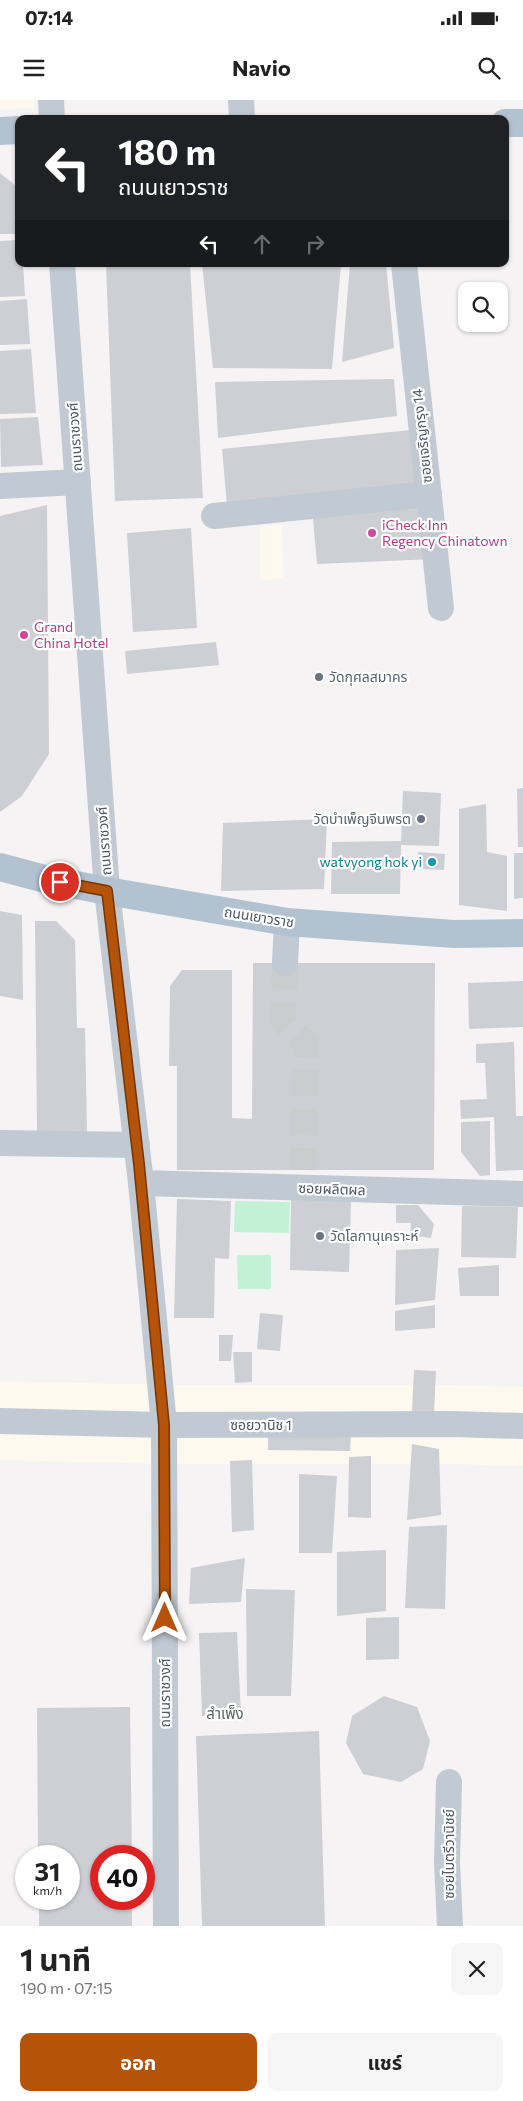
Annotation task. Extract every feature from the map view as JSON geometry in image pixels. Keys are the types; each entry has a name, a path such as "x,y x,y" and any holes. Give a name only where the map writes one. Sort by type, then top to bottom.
{"main road":[{"path":"509,123 523,123"},
{"path":"0,130 15,130"},
{"name":"ถนนเยาวราช","path":"0,867 45,879 107,891 287,922 454,934 523,933"}],"street":[{"path":"51,100 52,115"},
{"path":"241,100 242,115"},
{"name":"ถนนราชวงศ์","path":"62,267 107,891 137,1145 164,1425 166,1926"},
{"name":"ซอยเจริญกรุง 14","path":"404,267 441,608"},
{"path":"0,486 78,482"},
{"path":"214,516 429,494"},
{"path":"285,963 287,922"},
{"path":"0,1143 137,1145"},
{"name":"ซอยผลิตผล","path":"141,1183 303,1179 523,1194"},
{"name":"ซอยวานิช 1","path":"0,1421 164,1425 451,1424 523,1426"},
{"name":"ซอยไมตรีวานิชย์","path":"448,1782 447,1863 450,1926"}],"shaded area":[{"path":"0,100 34,100 34,108 0,109"},
{"path":"282,525 283,579 260,580 260,526"},
{"path":"0,1381 166,1385 452,1385 523,1387 523,1466 450,1464 163,1464 0,1460"}],"green space":[{"path":"235,1201 290,1202 289,1233 234,1232"},
{"path":"237,1255 271,1255 271,1289 238,1289"}],"building":[{"path":"0,173 15,185 15,234 0,234"},
{"path":"15,240 15,267 23,267 25,296 0,297 0,241"},
{"path":"106,267 190,267 203,498 115,501"},
{"path":"202,267 341,267 332,369 213,368"},
{"path":"350,267 386,267 394,348 342,362"},
{"path":"27,299 30,344 0,345 0,301"},
{"path":"31,349 36,413 0,414 0,351"},
{"path":"394,379 397,416 218,438 215,382"},
{"path":"38,417 43,465 1,467 0,419"},
{"path":"411,430 416,486 227,505 222,449"},
{"name":"iCheck Inn Regency Chinatown","path":"423,501 434,559 317,564 312,508"},
{"name":"Grand China Hotel","path":"47,505 49,754 22,796 0,812 0,516"},
{"path":"191,528 197,628 133,632 127,533"},
{"path":"216,642 219,665 127,674 125,651"},
{"path":"523,788 523,847 518,847 517,789"},
{"path":"403,791 441,793 439,846 401,845 400,894 331,894 332,842 401,841"},
{"path":"486,804 487,852 507,856 507,911 459,905 459,809"},
{"path":"327,819 324,889 221,891 223,823"},
{"name":"watvyong hok yi","path":"418,852 445,854 444,870 420,869"},
{"path":"514,853 523,853 523,898 514,899"},
{"path":"0,911 22,915 23,1000 0,996"},
{"path":"35,921 56,921 75,940 77,1028 85,1028 87,1132 37,1133"},
{"path":"253,963 435,963 434,1170 177,1170 177,1066 169,1066 170,986 182,970 232,970 232,1118 252,1119"},
{"path":"523,981 523,1027 469,1029 468,983"},
{"path":"514,1042 516,1116 523,1116 523,1170 496,1171 494,1117 461,1119 460,1100 487,1099 485,1063 476,1063 476,1044"},
{"path":"490,1121 490,1175 480,1176 461,1152 461,1122"},
{"path":"177,1199 231,1201 229,1259 215,1258 214,1318 174,1318"},
{"name":"วัดโลกานุเคราะห์","path":"291,1200 351,1201 349,1272 290,1270"},
{"path":"396,1205 418,1205 434,1224 431,1238 410,1235 411,1223 396,1223"},
{"path":"462,1206 518,1207 516,1258 461,1257"},
{"path":"439,1248 435,1300 395,1305 396,1250"},
{"path":"499,1265 499,1296 460,1296 458,1268"},
{"path":"435,1305 435,1328 395,1331 395,1311"},
{"path":"260,1313 283,1315 280,1351 257,1349"},
{"path":"219,1335 233,1335 231,1361 219,1361"},
{"path":"233,1352 252,1352 252,1382 235,1383"},
{"path":"414,1370 436,1371 434,1413 412,1412"},
{"path":"268,1434 351,1435 350,1451 268,1450"},
{"path":"412,1444 439,1449 441,1515 407,1520"},
{"path":"371,1456 371,1518 348,1517 349,1457"},
{"path":"252,1460 254,1530 232,1532 230,1461"},
{"path":"299,1474 337,1476 332,1553 299,1553"},
{"path":"447,1525 445,1609 405,1608 409,1527"},
{"path":"386,1550 386,1611 337,1616 337,1552"},
{"path":"245,1558 241,1602 189,1604 191,1568"},
{"path":"246,1589 295,1590 291,1696 247,1696"},
{"path":"399,1617 399,1659 366,1660 366,1618"},
{"path":"237,1632 241,1715 202,1716 199,1633"},
{"path":"384,1696 417,1707 430,1741 423,1769 401,1782 363,1774 346,1743 352,1716"},
{"path":"130,1707 132,1845 90,1845 90,1910 132,1910 132,1926 39,1926 39,1910 80,1910 80,1845 38,1845 37,1708"},
{"path":"319,1731 325,1926 202,1926 196,1736"}],"tunnel":[{"path":"285,963 283,1021 306,1043 303,1170"}],"place":[{"name":"iCheck Inn Regency Chinatown","path":"372,533"},
{"name":"Grand China Hotel","path":"24,635"},
{"name":"วัดกุศลสมาคร","path":"319,677"},
{"name":"วัดบำเพ็ญจีนพรต","path":"421,819"},
{"name":"watvyong hok yi","path":"432,862"},
{"name":"วัดโลกานุเคราะห์","path":"320,1236"}],"district":[{"name":"สำเพ็ง","path":"225,1714"}],"route":[{"path":"60,882 107,891 139,1164 164,1425 165,1618"}]}
